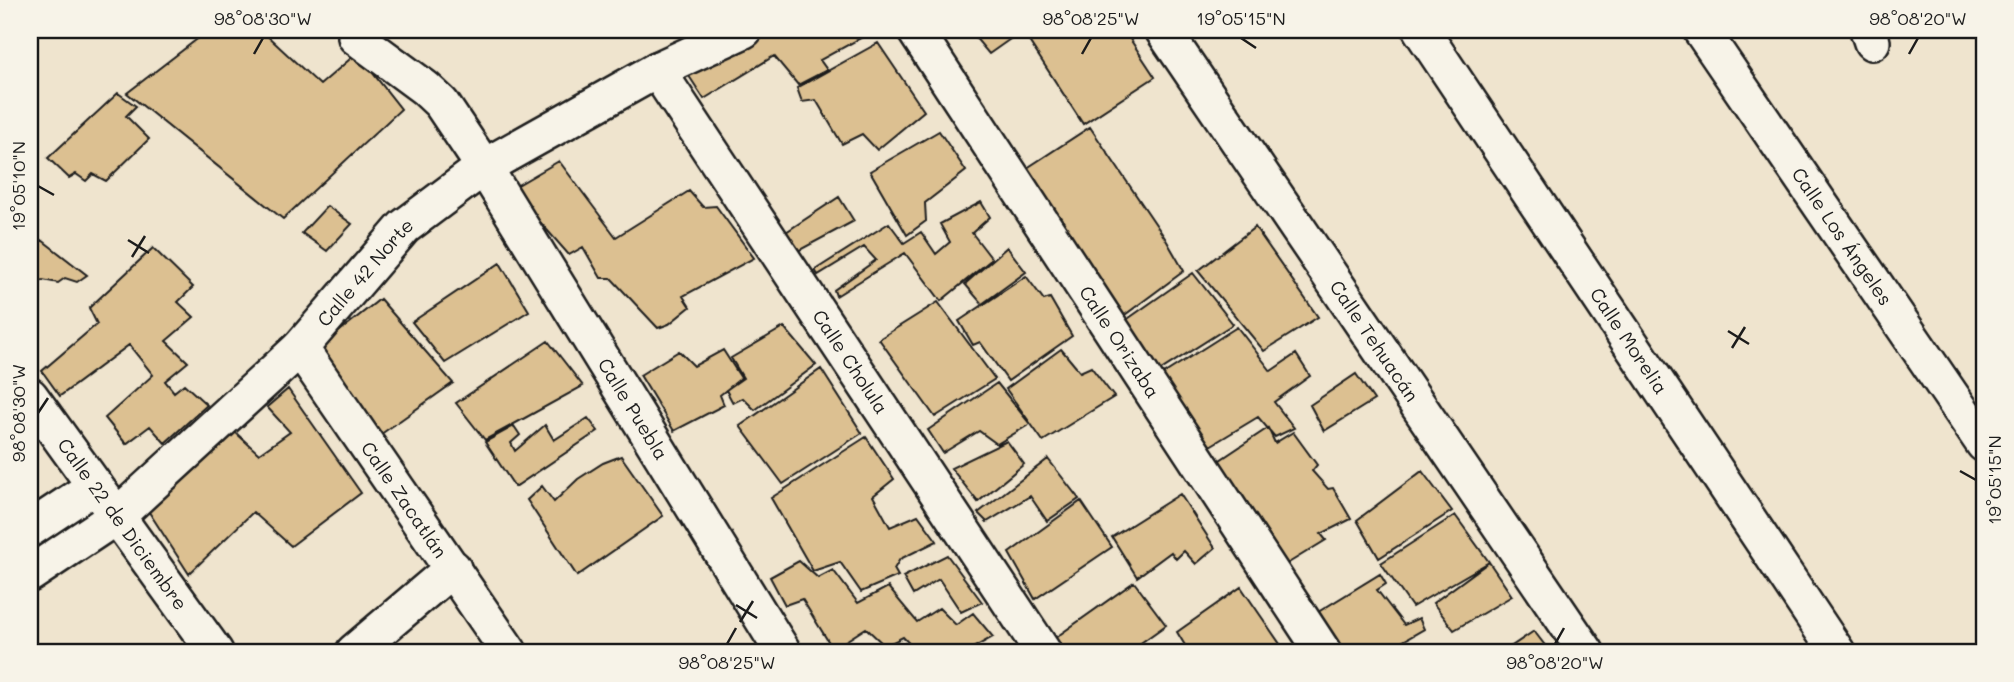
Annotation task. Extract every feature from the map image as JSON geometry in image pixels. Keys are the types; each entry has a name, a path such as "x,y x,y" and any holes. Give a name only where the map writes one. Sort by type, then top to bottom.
{"street":[{"name":"Calle 42 Norte","path":"30,573 117,516 300,348 404,227 484,167 657,70 744,30"},
{"name":"Calle Orizaba","path":"915,30 1323,652"},
{"name":"Calle Tehuacán","path":"1163,30 1586,652"},
{"name":"Calle Morelia","path":"1421,30 1837,652"},
{"name":"Calle Los Ángeles","path":"1701,30 1984,444"},
{"name":"Calle Puebla","path":"356,37 441,103 484,167 783,652"},
{"name":"Calle Cholula","path":"657,70 1043,652"},
{"name":"Calle Zacatlán","path":"300,348 509,652"},
{"name":"Calle 22 de Diciembre","path":"30,396 215,652"},
{"path":"30,529 96,486"},
{"path":"354,652 453,568"}],"building":[{"path":"209,30 261,30 320,85 357,53 401,109 283,219 127,93"},
{"path":"773,30 868,30 870,33 820,60 827,70 798,85 774,56 704,99 687,73"},
{"path":"969,30 1023,30 989,54"},
{"path":"1033,30 1124,30 1155,77 1083,124 1025,35"},
{"path":"878,43 924,111 877,150 862,134 842,144 816,100 802,102 797,88"},
{"path":"118,93 136,106 126,116 149,139 106,181 93,174 86,181 76,174 69,178 48,158"},
{"path":"1090,127 1165,238 1184,271 1118,320 1021,172"},
{"path":"939,131 966,171 925,203 926,221 907,235 870,171"},
{"path":"559,161 616,237 689,191 703,207 716,206 754,258 683,296 690,307 669,324 658,328 611,278 601,278 583,247 569,255 511,189"},
{"path":"839,197 854,221 798,251 786,232"},
{"path":"981,202 990,217 972,233 992,259 941,301 905,253 836,296 834,290 876,260 864,247 818,275 815,270 889,223 904,243 921,232 936,254 950,242 940,224"},
{"path":"327,206 352,224 327,251 302,233"},
{"path":"1255,227 1318,317 1264,351 1198,271"},
{"path":"42,240 87,275 77,282 65,278 58,283 43,280 30,290 30,246 32,248"},
{"path":"1007,247 1026,272 982,304 965,284"},
{"path":"153,248 193,287 178,302 194,317 166,341 188,362 165,381 174,392 184,384 207,405 165,443 150,426 126,444 105,418 153,375 129,345 60,396 42,371 97,324 89,308"},
{"path":"500,263 529,311 445,363 412,322"},
{"path":"1193,273 1233,324 1153,375 1122,323"},
{"path":"1026,276 1044,300 1050,298 1072,336 1008,381 980,342 973,345 959,321"},
{"path":"380,299 453,383 377,437 311,354"},
{"path":"938,302 995,379 935,417 879,339"},
{"path":"784,327 816,365 755,410 743,398 733,403 726,390 743,378 731,358"},
{"path":"1237,327 1271,371 1296,354 1310,376 1274,402 1294,428 1275,437 1258,417 1205,449 1157,378"},
{"path":"548,341 583,386 485,440 456,403"},
{"path":"1061,349 1080,372 1091,367 1114,397 1043,441 1006,389"},
{"path":"723,350 741,378 720,395 724,405 674,431 640,375 679,351 694,366"},
{"path":"821,369 862,433 783,484 740,426"},
{"path":"1356,374 1374,400 1324,431 1310,405"},
{"path":"997,383 1030,424 997,444 979,431 943,453 928,430"},
{"path":"288,389 361,493 291,546 253,512 189,574 147,509 235,432 259,454 290,432 267,407"},
{"path":"588,418 598,431 515,487 485,442 514,426 520,435 511,443 515,451 545,425 554,440"},
{"path":"1268,428 1275,443 1293,432 1317,465 1312,471 1328,489 1333,488 1351,519 1321,534 1326,540 1282,567 1214,464"},
{"path":"866,437 894,479 873,496 890,527 918,515 937,541 900,559 894,569 898,576 861,592 840,562 813,571 771,498"},
{"path":"1007,441 1024,464 978,502 951,468"},
{"path":"621,456 663,516 577,576 527,500 542,486 554,502 578,479 603,463"},
{"path":"1048,459 1079,499 1047,521 1030,496 987,522 978,513"},
{"path":"1422,471 1452,511 1379,558 1357,520"},
{"path":"1180,494 1215,548 1196,564 1184,551 1176,559 1171,552 1137,577 1112,537"},
{"path":"1081,501 1112,547 1035,599 1009,553"},
{"path":"1455,515 1489,562 1412,607 1381,563"},
{"path":"947,555 982,602 961,612 939,579 913,595 903,577"},
{"path":"799,561 818,578 833,570 858,603 888,587 917,622 939,608 956,625 973,613 993,637 969,652 943,652 937,646 917,652 903,637 885,646 866,628 833,649 802,599 785,605 770,577"},
{"path":"1489,562 1512,596 1454,630 1433,603"},
{"path":"1380,574 1386,584 1377,590 1404,625 1419,618 1424,629 1384,652 1335,652 1310,617"},
{"path":"1134,582 1166,625 1128,652 1065,652 1055,638"},
{"path":"1241,587 1280,644 1267,652 1189,652 1177,632"},
{"path":"1534,631 1550,652 1503,652"}]}
